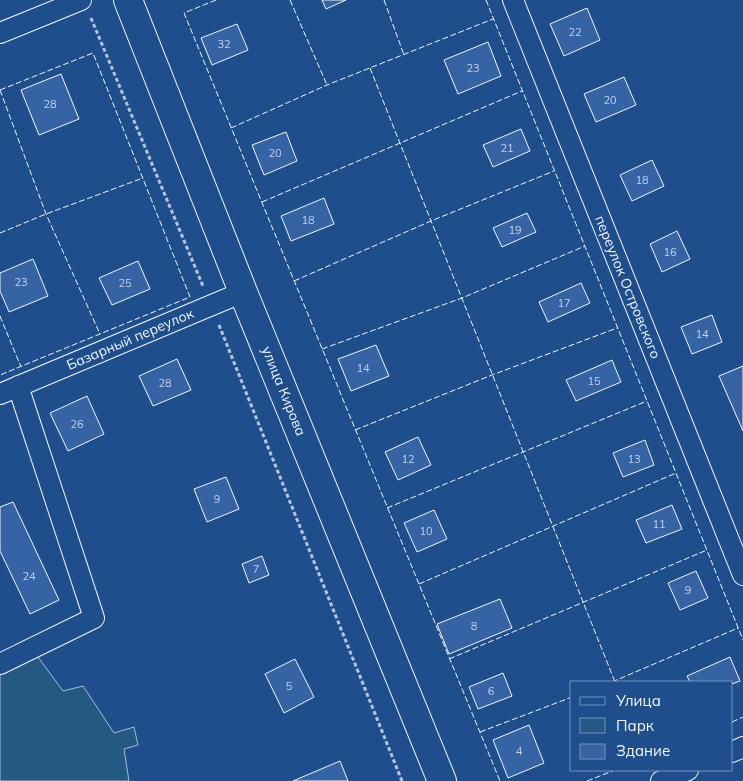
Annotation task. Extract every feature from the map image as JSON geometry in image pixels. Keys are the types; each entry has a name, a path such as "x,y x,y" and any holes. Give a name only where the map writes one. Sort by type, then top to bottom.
{"main road":[{"name":"улица Кирова","path":"128,0 243,292 442,781"}],"street":[{"name":"переулок Островского","path":"513,0 743,575"},
{"path":"0,33 84,4"},
{"name":"Базарный переулок","path":"0,664 94,618 9,390 243,292"},
{"path":"660,781 685,771"}],"path":[{"path":"84,4 211,305 402,781"}],"green space":[{"path":"38,657 63,691 83,686 114,733 134,727 138,745 124,749 129,781 0,781 0,672"}],"building":[{"path":"322,0 346,0 326,9"},
{"path":"587,8 600,40 564,56 550,24"},
{"path":"237,24 248,50 212,65 201,38"},
{"path":"488,42 501,76 458,94 444,60"},
{"path":"61,74 79,119 39,135 21,90"},
{"path":"624,77 636,105 596,122 584,94"},
{"path":"521,129 530,151 493,167 483,145"},
{"path":"286,132 297,161 264,175 252,145"},
{"path":"652,160 664,186 632,201 620,175"},
{"path":"324,198 334,224 291,241 281,216"},
{"path":"527,213 536,232 502,247 493,228"},
{"path":"677,231 690,259 662,272 650,244"},
{"path":"33,259 48,296 9,312 0,291 0,273"},
{"path":"138,261 150,289 112,305 99,278"},
{"path":"581,283 590,303 548,322 539,302"},
{"path":"712,315 722,342 692,354 681,327"},
{"path":"376,345 389,376 351,391 338,359"},
{"path":"177,359 191,390 153,406 139,376"},
{"path":"612,360 621,382 576,401 566,380"},
{"path":"743,366 743,431 719,376"},
{"path":"87,396 104,434 68,451 50,413"},
{"path":"418,437 431,465 398,480 385,452"},
{"path":"645,440 654,465 623,477 613,453"},
{"path":"226,477 239,509 207,522 194,489"},
{"path":"13,502 59,600 30,614 0,551 0,507"},
{"path":"672,505 682,529 646,543 636,520"},
{"path":"434,510 447,539 417,552 404,523"},
{"path":"262,556 269,575 249,583 242,564"},
{"path":"696,571 708,598 680,610 668,583"},
{"path":"500,599 512,628 449,654 437,624"},
{"path":"730,657 740,681 733,684 733,681 690,681 687,676"},
{"path":"295,659 314,697 284,713 265,674"},
{"path":"503,673 512,696 478,709 469,687"},
{"path":"529,725 544,763 508,778 493,740"},
{"path":"340,761 348,781 293,781"}],"fence":[{"path":"216,0 184,13 500,781"},
{"path":"290,0 327,85"},
{"path":"384,0 404,55"},
{"path":"486,0 743,640"},
{"path":"231,128 327,85 493,19"},
{"path":"0,90 93,53 190,297 0,375"},
{"path":"370,68 615,681"},
{"path":"0,90 46,214 100,334"},
{"path":"262,202 522,91"},
{"path":"294,281 431,221 554,171"},
{"path":"0,233 143,178"},
{"path":"322,349 462,298 585,246"},
{"path":"0,316 21,367"},
{"path":"355,430 492,375 617,328"},
{"path":"387,508 647,401"},
{"path":"419,584 676,473"},
{"path":"449,659 707,550"},
{"path":"614,681 738,628"},
{"path":"480,732 570,698"},
{"path":"733,722 743,717"},
{"path":"587,781 612,771"}]}
